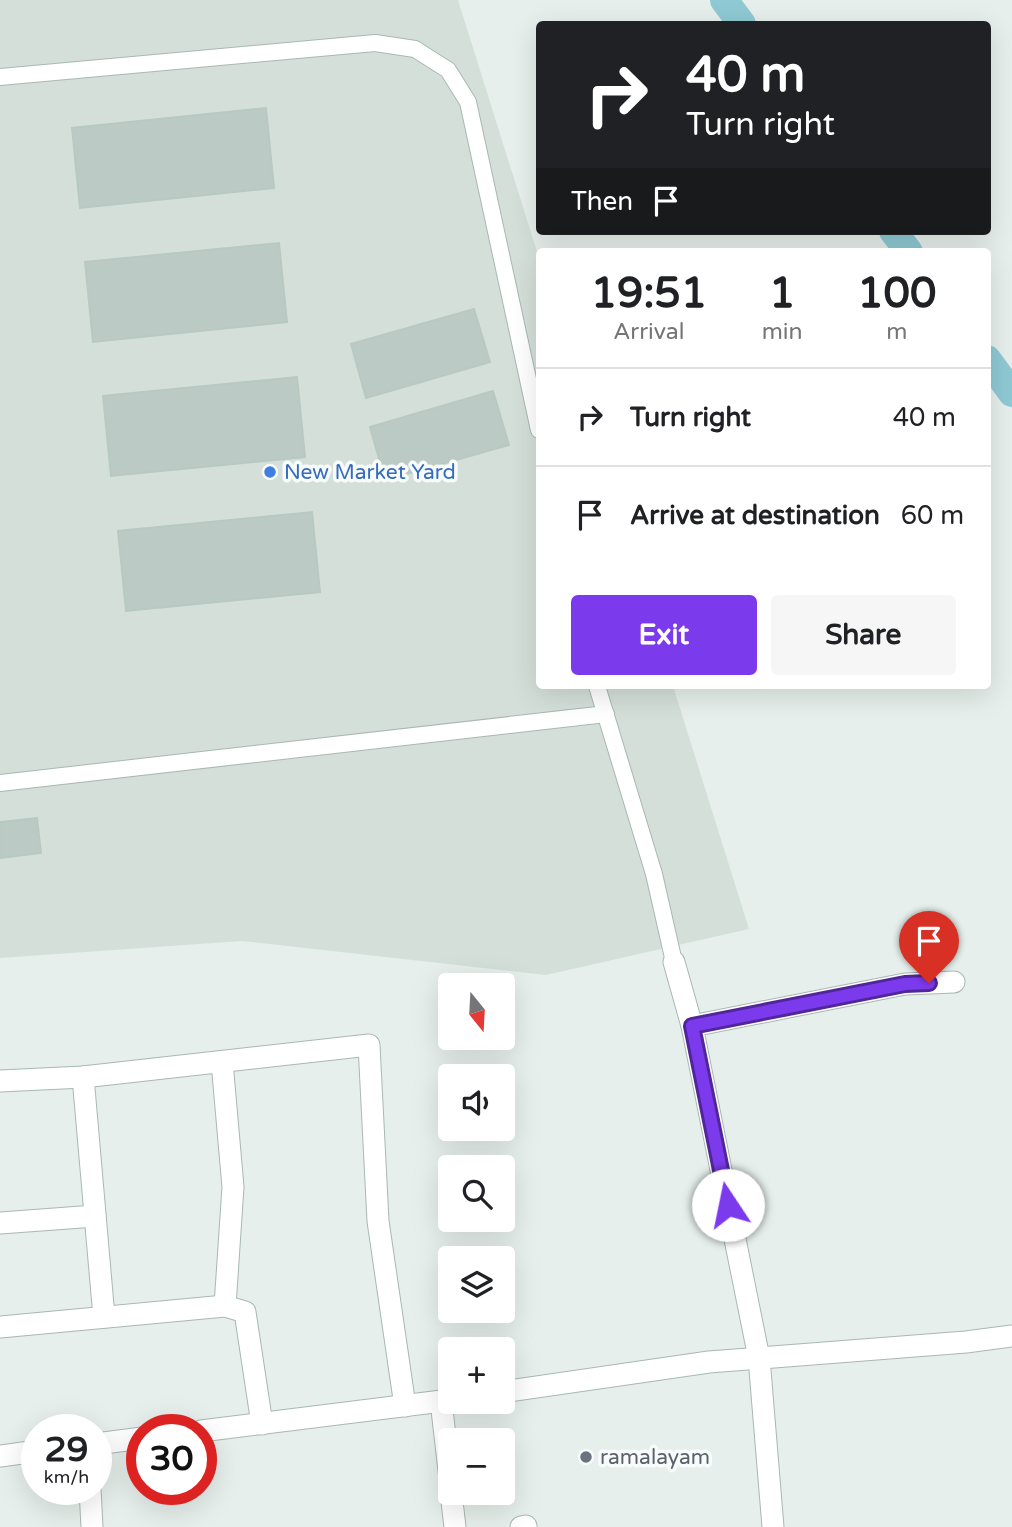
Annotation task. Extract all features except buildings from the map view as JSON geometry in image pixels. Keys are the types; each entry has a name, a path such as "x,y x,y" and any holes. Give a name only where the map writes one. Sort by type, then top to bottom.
{"street":[{"path":"674,962 692,1026 759,1358 773,1527"},
{"path":"692,1026 905,984 954,982"},
{"path":"0,1081 83,1077 369,1045 378,1221 405,1406"},
{"path":"222,1062 233,1187 225,1306"},
{"path":"83,1077 104,1317"},
{"path":"0,1223 95,1216"},
{"path":"0,1327 225,1306 245,1312 262,1424"},
{"path":"515,1390 709,1362 1012,1336"},
{"path":"217,1429 438,1402"},
{"path":"0,1456 21,1453"},
{"path":"90,1505 92,1527"},
{"path":"452,1505 455,1527"}],"lane":[{"path":"0,77 375,43 415,49 448,70 468,102 536,416"},
{"path":"598,689 654,873 674,962"},
{"path":"0,783 606,714"}],"shaded area":[{"name":"New Market Yard","path":"0,0 458,0 536,248 536,689 674,689 749,929 546,975 242,941 0,958"}],"waterway":[{"path":"724,0 740,21"},
{"path":"896,235 906,248"},
{"path":"991,364 1012,393"}],"place":[{"name":"New Market Yard","path":"270,472"},
{"name":"ramalayam","path":"586,1457"}],"route":[{"path":"728,1205 692,1026 905,984 929,983"}]}
